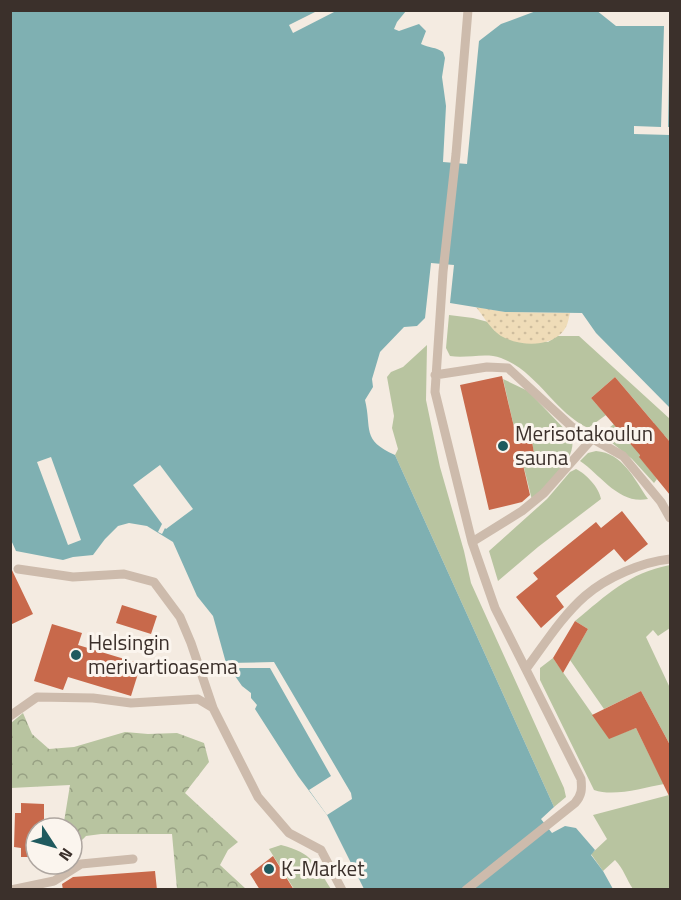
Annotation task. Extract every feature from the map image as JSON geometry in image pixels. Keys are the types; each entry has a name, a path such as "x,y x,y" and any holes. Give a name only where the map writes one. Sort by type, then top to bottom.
{"lane":[{"path":"466,890 551,822 580,797 583,790 581,779 495,608 471,542 435,392 442,272 456,154 468,10"},
{"path":"435,375 487,367 508,368 572,427 591,440 623,456 661,502 670,518"},
{"path":"471,542 522,511 544,493 591,440"},
{"path":"526,669 585,596 614,578 654,561 670,559"},
{"path":"18,569 73,577 124,574 154,582 180,616 213,708 258,797 289,833 321,850 342,890"},
{"path":"10,716 37,697 93,698 131,703 198,699 213,708"},
{"path":"11,890 54,881 81,864 133,859"}],"green space":[{"path":"449,315 488,322 495,331 548,342 557,336 579,336 670,419 670,442 664,435 639,456 657,479 654,483 632,459 601,434 614,424 630,444 654,423 615,377 591,398 606,415 588,428 565,412 536,382 514,364 495,356 450,356 446,348"},
{"path":"427,345 426,400 440,467 471,583 564,788 566,797 554,807 395,455 398,449 392,428 394,416 387,377 391,372 403,367"},
{"path":"503,379 528,391 572,437 570,455 565,463 532,500 521,456 534,453 531,437 517,440"},
{"path":"596,451 621,462 648,499 628,498 619,493 580,461 588,453"},
{"path":"576,469 592,481 601,499 498,581 489,551 547,499 570,472"},
{"path":"670,565 670,628 658,636 653,630 646,637 670,688 670,745 641,691 604,709 570,660 588,629 575,621 630,579"},
{"path":"553,658 609,738 636,728 664,784 610,793 594,790 540,680 540,668"},
{"path":"23,713 32,734 49,749 74,747 125,732 177,733 204,743 209,762 185,793 238,842 228,850 220,865 246,889 177,889 172,834 101,834 84,838 84,816 65,816 70,785 11,788 11,723"},
{"path":"669,795 670,889 633,889 615,860 603,871 591,854 607,839 593,815"},
{"path":"281,845 307,856 317,866 331,889 294,889 269,849"}],"sand":[{"path":"476,307 505,312 570,313 567,325 561,334 547,342 530,344 501,336"}],"water":[{"path":"596,10 616,26 670,26 670,408 596,333 582,313 505,312 450,303 454,265 431,263 425,318 417,326 404,327 380,352 372,379 373,387 365,400 372,439 384,450 395,455 554,807 541,819 552,833 565,826 576,828 595,850 591,855 613,889 364,889 327,815 298,776 255,709 257,705 251,698 251,693 242,686 226,663 213,616 197,596 173,542 147,526 129,523 118,526 93,555 63,560 16,551 11,540 11,11 406,11 394,29 399,31 419,24 426,31 421,44 440,50 445,58 442,77 446,106 443,162 467,164 479,41 501,24 536,11"}],"pier":[{"path":"317,11 336,11 293,33 289,25"},
{"path":"664,26 670,26 668,127 670,127 670,135 634,134 634,126 661,127"},
{"path":"51,457 81,540 68,545 37,462"},
{"path":"160,465 193,509 165,528 162,534 158,532 162,524 133,485"},
{"path":"274,662 351,793 352,799 327,815 309,790 331,776 270,668 229,668 226,663"}],"building":[{"name":"Merisotakoulun sauna","path":"502,376 517,440 531,436 534,453 521,456 530,495 522,502 489,510 460,385"},
{"path":"615,377 670,442 670,495 639,457 640,455 591,398"},
{"path":"622,511 648,544 625,562 614,549 556,596 564,607 541,628 516,597 538,579 533,573 596,522 601,528"},
{"path":"10,566 33,614 10,625"},
{"path":"122,605 157,616 151,634 116,623"},
{"path":"575,621 588,629 563,673 553,658"},
{"name":"Helsingin merivartioasema","path":"52,624 82,633 78,645 141,664 131,696 68,677 63,690 34,681"},
{"path":"641,691 670,745 670,798 636,728 609,739 592,715"},
{"path":"21,803 44,804 44,816 24,816 24,857 21,857 21,848 14,847 15,813 21,813"},
{"name":"K-Market","path":"273,856 294,890 260,890 250,874"},
{"path":"155,871 157,890 63,890 62,884 73,877"}],"place":[{"name":"Merisotakoulun sauna","path":"503,446"},
{"name":"Helsingin merivartioasema","path":"76,655"},
{"name":"K-Market","path":"269,869"}]}
